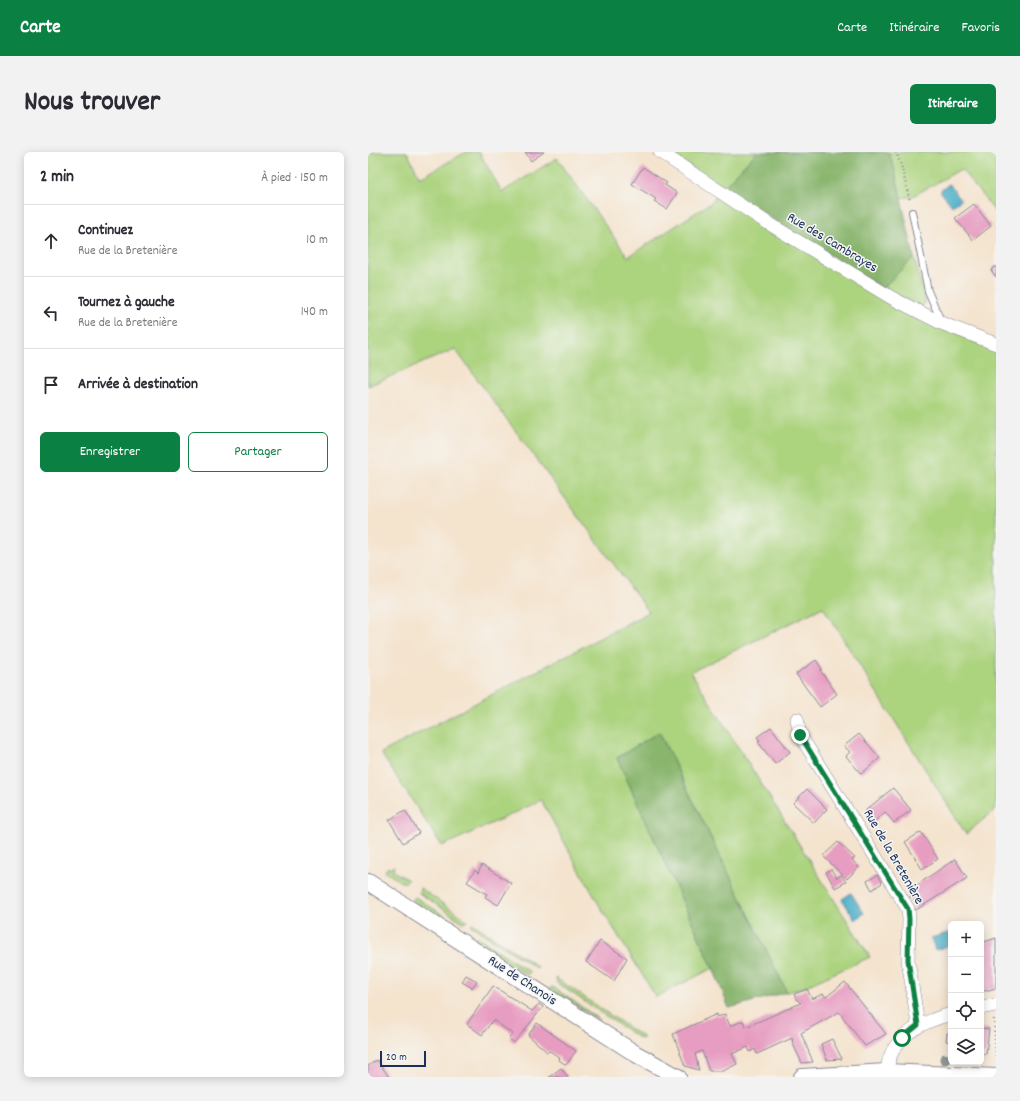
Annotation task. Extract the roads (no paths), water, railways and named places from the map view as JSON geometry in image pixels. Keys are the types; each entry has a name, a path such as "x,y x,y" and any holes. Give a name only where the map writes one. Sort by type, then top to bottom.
{"street":[{"name":"Rue des Cambrayes","path":"660,152 807,248 899,302 941,323 996,344"},
{"name":"Rue de la Bretenière","path":"797,719 800,735 908,909 908,960 918,1025"},
{"name":"Rue de Chanois","path":"368,882 671,1076"},
{"path":"887,1072 890,1054 902,1038 918,1025 948,1015"},
{"path":"802,1077 887,1072 996,1076"}],"lane":[{"path":"912,212 928,291 941,323"}],"water":[{"path":"949,184 961,200 952,206 940,191"},
{"path":"851,893 864,913 855,920 842,899"},
{"path":"948,933 948,946 935,950 931,938"}]}
